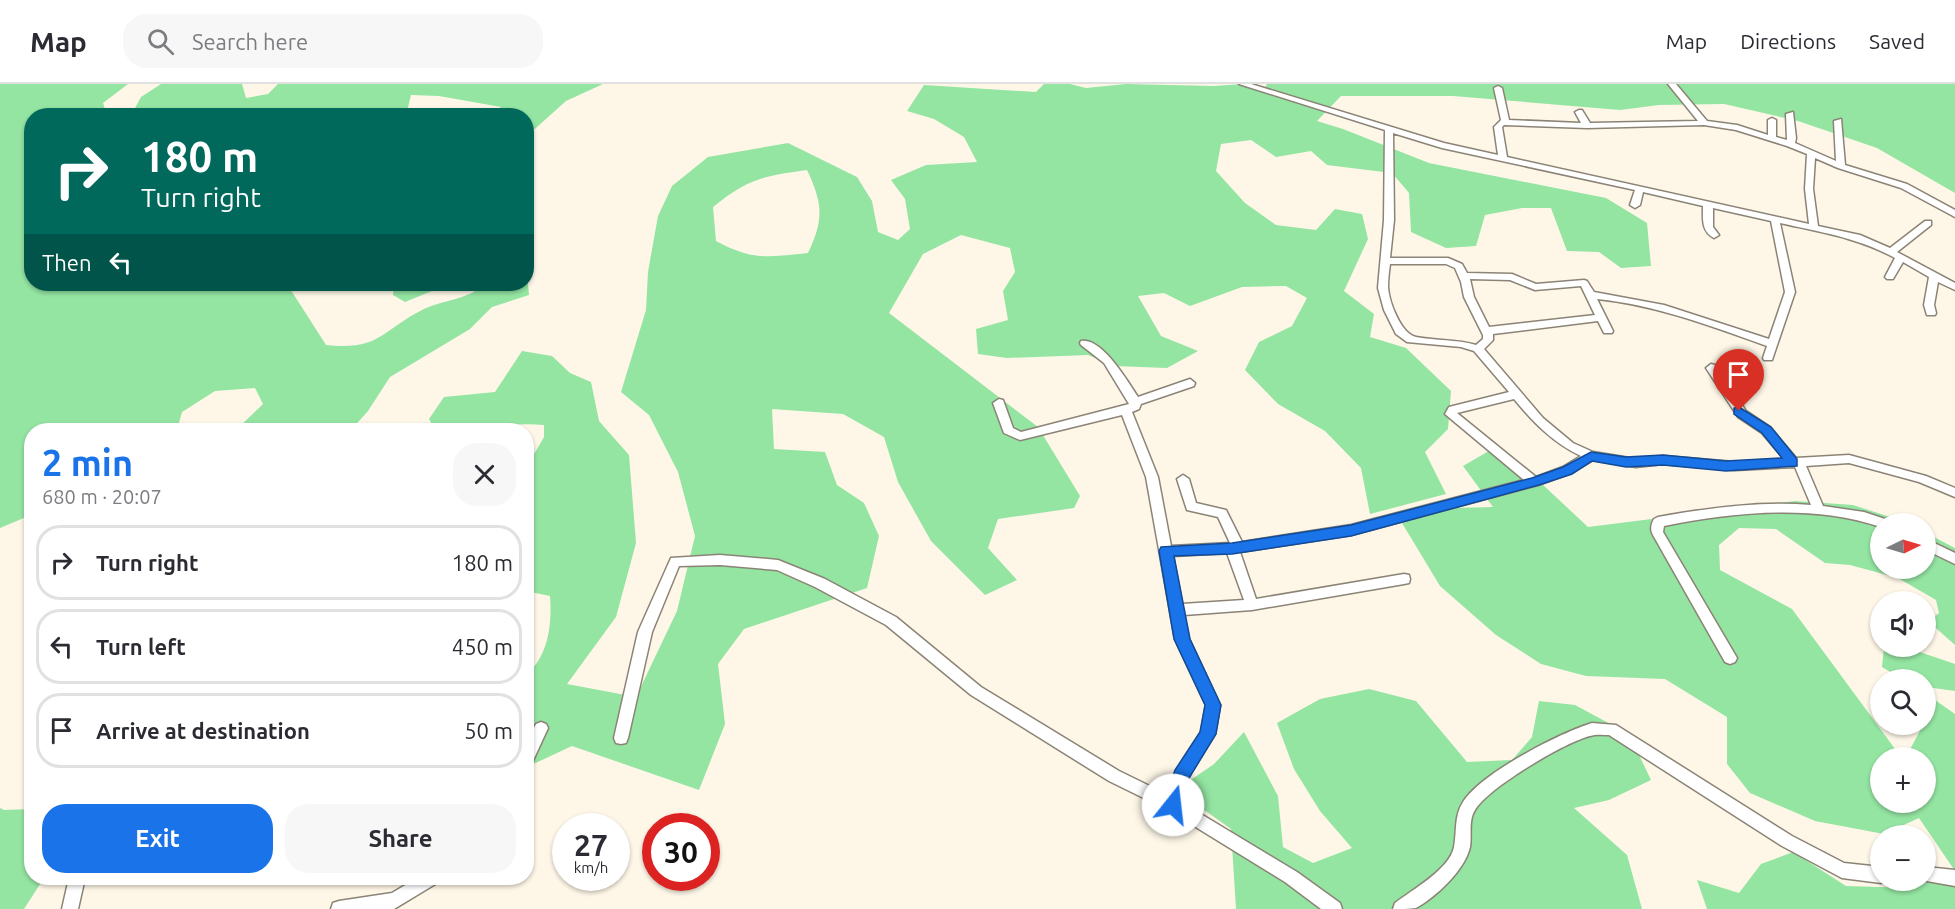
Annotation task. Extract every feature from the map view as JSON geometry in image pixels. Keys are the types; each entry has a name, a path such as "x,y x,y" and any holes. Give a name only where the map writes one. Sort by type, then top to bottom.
{"street":[{"path":"1243,84 1442,145 1857,237 1896,254 1955,287"},
{"path":"1672,84 1704,123"},
{"path":"1498,88 1505,121"},
{"path":"1579,112 1587,126"},
{"path":"1790,114 1792,138 1790,144"},
{"path":"1772,120 1772,137"},
{"path":"1838,120 1840,166"},
{"path":"1503,158 1498,127 1505,121 1587,126 1704,123 1772,137 1840,166 1904,186 1955,214"},
{"path":"1389,129 1386,261 1383,288 1389,310 1404,337 1416,341 1462,344 1478,349 1547,429 1569,446 1591,456 1626,462 1663,460 1726,466 1827,459 1858,460 1922,479 1955,493"},
{"path":"1811,154 1809,189 1814,227"},
{"path":"1635,205 1640,189"},
{"path":"1708,204 1707,227 1714,235"},
{"path":"1768,358 1790,292 1775,219"},
{"path":"1890,278 1896,254 1928,223"},
{"path":"1386,261 1453,262 1459,266 1469,297 1489,338 1478,349"},
{"path":"1931,313 1929,305 1934,275"},
{"path":"1463,276 1512,277 1535,287 1583,283 1592,295 1608,331"},
{"path":"1592,295 1635,299 1667,307 1773,344"},
{"path":"1487,331 1602,317"},
{"path":"1085,343 1115,369 1131,406 1152,477 1182,639 1213,705 1208,734 1181,776 1173,805"},
{"path":"1711,368 1742,414 1766,430 1796,462 1819,510"},
{"path":"999,403 1008,430 1020,436 1131,406 1190,383"},
{"path":"1517,394 1453,410 1451,414 1534,482"},
{"path":"1166,551 1235,548 1351,530 1534,482 1567,470 1591,456"},
{"path":"1183,479 1191,507 1222,513 1252,604"},
{"path":"1730,658 1657,532 1658,522 1690,515 1819,510 1870,518"},
{"path":"1936,549 1955,559"},
{"path":"621,738 645,632 675,561 720,560 778,565 820,583 891,621 976,690 1114,776 1173,805 1291,877 1334,909"},
{"path":"1176,610 1252,604 1404,579"},
{"path":"534,743 541,728"},
{"path":"1401,909 1455,863 1464,847 1464,820 1468,806 1484,788 1506,772 1594,728 1611,729 1786,841 1842,870 1870,874"},
{"path":"1936,876 1955,879"},
{"path":"70,909 75,885"},
{"path":"339,909 394,901 420,885"}],"green space":[{"path":"0,84 128,84 103,103 105,108 24,108 24,291 291,291 326,345 344,346 369,342 430,306 476,291 529,291 529,295 492,307 470,329 390,377 357,423 243,423 263,404 255,388 215,391 182,412 179,423 24,423 24,518 0,528"},
{"path":"161,84 242,84 246,98 268,94 278,84 603,84 566,101 534,130 534,108 500,108 439,96 411,95 408,108 135,108 141,97"},
{"path":"1044,84 1070,84 1086,88 1126,84 1214,86 1243,84 1263,91 1267,84 1955,84 1955,193 1877,148 1798,121 1724,104 1659,105 1620,110 1453,96 1341,96 1317,121 1429,163 1606,198 1647,223 1651,266 1621,268 1599,252 1567,251 1551,208 1522,208 1485,215 1476,246 1446,248 1411,232 1409,193 1392,173 1327,165 1311,151 1276,157 1251,140 1221,144 1216,171 1245,203 1276,225 1316,230 1335,209 1362,214 1368,239 1344,291 1374,314 1370,337 1406,348 1451,391 1448,429 1425,452 1446,494 1370,514 1361,468 1325,431 1278,404 1245,370 1259,342 1292,326 1307,298 1286,286 1242,287 1190,306 1164,293 1138,296 1161,336 1198,351 1167,368 1114,366 1088,355 1007,358 978,354 976,329 1008,320 1003,291 1015,272 1010,248 961,235 923,254 889,313 1038,427 1080,496 1074,508 998,519 988,548 1017,580 985,595 931,541 898,482 884,437 843,414 772,409 774,449 825,452 837,485 864,503 879,536 867,588 744,629 718,664 725,724 699,790 572,746 534,764 534,666 544,648 550,617 550,596 534,593 534,454 544,437 544,425 534,425 534,423 431,423 429,419 444,397 495,392 522,351 552,356 570,373 591,382 599,421 629,455 636,543 616,617 567,684 636,697 677,611 695,536 678,472 649,415 621,392 646,310 648,272 658,216 672,186 708,157 788,143 857,177 872,201 878,232 898,240 910,229 905,199 891,180 926,165 977,162 964,137 934,119 907,111 924,85 1036,92","holes":["807,170 820,211 819,221 808,253 782,256 751,255 716,241 713,207 736,190 767,177"]},
{"path":"393,291 432,291 405,302 393,295"},
{"path":"1494,448 1542,484 1588,527 1795,501 1853,505 1878,513 1870,513 1870,570 1850,565 1825,563 1776,529 1739,528 1719,545 1720,570 1792,609 1870,715 1870,735 1885,735 1894,747 1870,747 1870,813 1936,813 1936,747 1911,747 1918,735 1936,735 1936,701 1955,714 1955,871 1936,843 1936,825 1924,825 1919,818 1904,825 1870,825 1870,831 1815,821 1750,793 1727,764 1727,717 1665,679 1586,676 1541,664 1496,635 1440,586 1402,523 1453,508 1493,507 1463,466"},
{"path":"1936,538 1955,548 1955,645 1936,628 1936,615 1939,613 1936,591 1920,591 1900,579 1936,579"},
{"path":"1883,657 1934,657 1955,664 1955,691 1936,688 1936,669 1885,669 1882,667"},
{"path":"1369,689 1416,701 1467,762 1512,760 1532,737 1539,701 1575,705 1629,734 1651,780 1609,800 1574,808 1627,855 1642,909 1236,909 1231,829 1176,790 1214,764 1244,732 1278,796 1283,847 1313,863 1352,848 1320,811 1294,769 1277,723 1320,699"},
{"path":"0,808 24,809 24,885 39,885 24,909 0,909"},
{"path":"1793,852 1846,886 1870,887 1870,891 1936,891 1936,879 1955,872 1955,909 1707,909 1697,880 1739,893 1761,864"}],"route":[{"path":"1173,805 1181,776 1208,734 1213,705 1198,668 1182,639 1166,551 1232,548 1351,530 1534,482 1578,465 1591,456 1636,463 1663,460 1726,466 1793,462 1766,430 1745,418 1739,411"}]}
